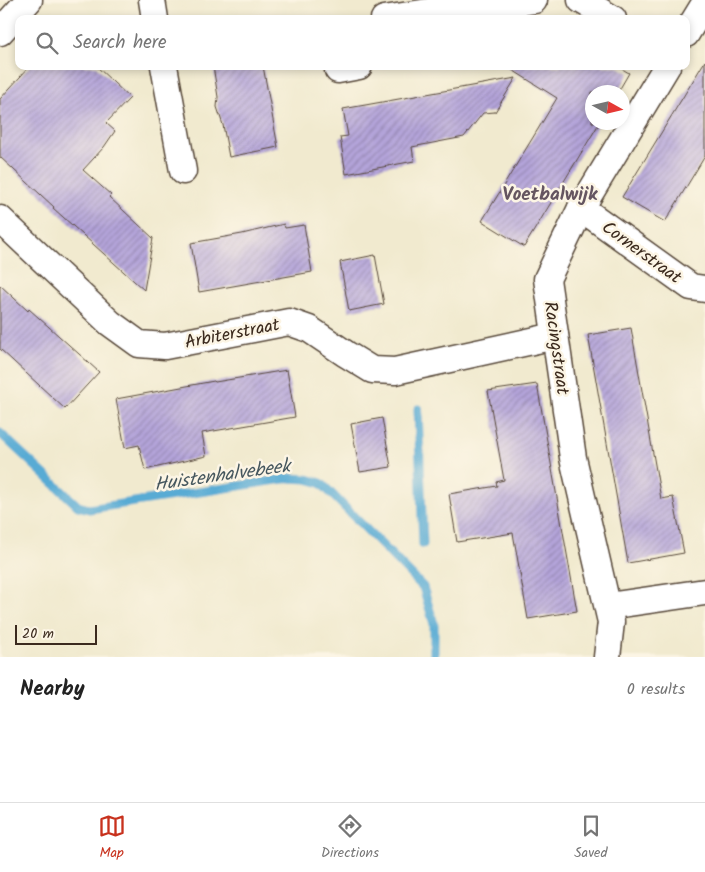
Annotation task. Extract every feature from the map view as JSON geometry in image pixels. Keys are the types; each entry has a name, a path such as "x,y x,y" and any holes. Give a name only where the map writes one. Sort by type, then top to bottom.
{"street":[{"path":"15,15 29,0"},
{"path":"152,0 154,15"},
{"path":"581,0 606,15"},
{"path":"690,27 705,3"},
{"path":"410,15 480,4 520,7"},
{"path":"0,32 15,15"},
{"path":"165,70 183,171"},
{"name":"Racingstraat","path":"606,657 612,622 573,458 547,279 581,208 665,70"},
{"name":"Cornerstraat","path":"581,208 691,287 705,289"},
{"name":"Arbiterstraat","path":"0,219 110,323 139,344 164,346 289,322 309,329 372,370 395,371 555,336"},
{"path":"608,606 705,592"}],"building":[{"path":"705,61 705,156 665,222 622,197"},
{"path":"26,70 100,70 130,98 106,123 115,131 104,147 83,170 111,195 109,197 153,238 144,290 53,208 0,157 0,99"},
{"path":"214,70 264,70 278,147 229,157 223,125 217,107 218,97"},
{"path":"512,70 624,70 629,73 622,85 585,85 585,130 595,130 524,247 482,221 557,98"},
{"path":"516,78 495,112 483,113 464,137 412,147 414,161 346,174 340,137 348,136 343,109"},
{"path":"284,224 285,228 304,225 312,272 199,292 191,243"},
{"path":"375,255 384,304 349,311 340,262"},
{"path":"0,285 99,372 65,409 0,349"},
{"path":"631,328 661,499 673,497 684,553 628,563 588,335"},
{"path":"287,370 295,417 202,433 206,456 145,470 139,445 125,448 116,399"},
{"path":"537,384 577,611 528,619 513,533 457,542 449,494 497,486 496,482 504,480 488,391"},
{"path":"382,418 391,467 360,472 351,424"}],"waterway":[{"name":"Huistenhalvebeek","path":"418,409 423,544"},
{"name":"Huistenhalvebeek","path":"0,433 78,506 89,509 290,478 307,479 321,483 423,587 434,624 434,657"}],"district":[{"name":"Voetbalwijk","path":"550,193"}]}
